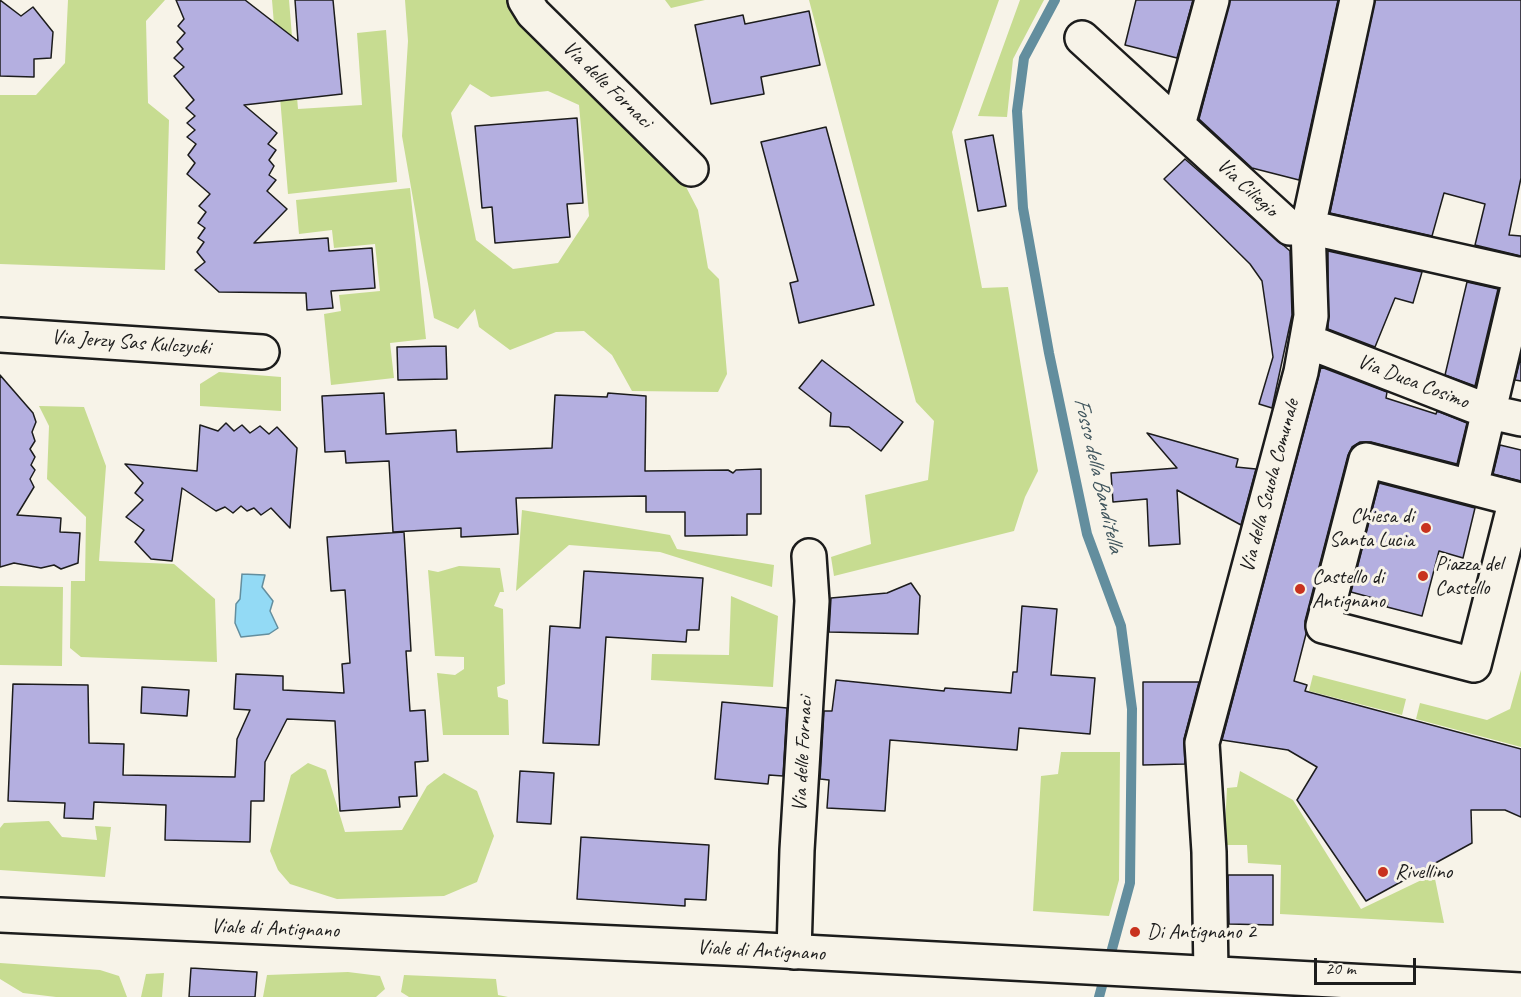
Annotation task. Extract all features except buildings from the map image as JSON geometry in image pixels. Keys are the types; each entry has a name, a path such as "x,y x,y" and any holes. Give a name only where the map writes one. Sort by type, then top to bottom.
{"street":[{"name":"Via delle Fornaci","path":"525,0 533,13 691,169"},
{"path":"1178,125 1212,0"},
{"name":"Via della Scuola Comunale","path":"1211,973 1209,852 1202,743 1206,721 1301,372 1311,316 1308,226 1357,0"},
{"name":"Via Ciliegio","path":"1082,38 1290,228 1308,226 1521,274"},
{"path":"1471,487 1521,274"},
{"name":"Via Jerzy Sas Kulczycki","path":"0,335 261,352"},
{"name":"Via Duca Cosimo","path":"1307,341 1490,412 1521,419"},
{"path":"1366,460 1471,487 1516,499 1474,665 1323,626 1366,460"},
{"name":"Via delle Fornaci","path":"794,952 797,850 812,601 809,556"},
{"name":"Viale di Antignano","path":"0,915 747,949 1521,990"}],"green space":[{"path":"68,0 165,0 146,21 148,103 169,120 165,270 0,264 0,95 36,95 65,63"},
{"path":"272,0 289,0 298,109 362,105 357,33 386,30 397,182 288,194"},
{"path":"405,0 521,0 572,68 685,185 698,210 708,268 719,279 727,374 718,392 632,391 612,355 584,331 556,332 510,350 479,327 475,309 458,329 434,318 402,136 408,41","holes":["470,84 491,97 548,91 579,105 589,216 558,263 513,269 476,240 451,113"]},
{"path":"665,0 705,0 671,8"},
{"path":"809,0 999,0 952,132 982,288 1008,287 1038,471 1025,497 1014,531 834,576 831,557 871,544 865,495 928,480 934,421 916,402"},
{"path":"1020,0 1044,0 1013,59 1007,117 978,116"},
{"path":"410,188 426,339 390,343 394,378 331,385 324,314 341,311 339,295 380,291 375,244 334,248 332,230 299,234 296,200"},
{"path":"219,372 281,377 281,411 200,406 200,384"},
{"path":"39,406 84,407 106,466 99,561 174,564 215,599 217,662 81,657 70,648 71,581 85,581 86,517 47,479 49,426"},
{"path":"522,510 670,535 677,549 774,565 772,587 660,552 569,545 516,591"},
{"path":"459,566 500,568 504,592 500,592 494,606 503,609 505,684 497,687 498,697 508,700 509,735 443,735 437,673 455,675 464,669 464,657 435,656 428,570 438,572"},
{"path":"0,586 63,587 62,666 0,665"},
{"path":"731,596 778,616 773,687 651,680 652,654 729,655"},
{"path":"1521,670 1521,747 1416,719 1420,703 1487,720 1510,709"},
{"path":"1313,675 1406,699 1402,715 1309,691"},
{"path":"1061,752 1120,752 1119,880 1109,916 1033,911 1041,776 1058,774"},
{"path":"308,763 326,770 345,832 402,830 427,786 444,773 477,791 494,836 477,882 444,896 337,899 290,884 278,870 270,851 291,775"},
{"path":"1240,771 1293,800 1361,909 1434,874 1444,923 1280,914 1281,865 1248,863 1247,845 1224,845 1227,788 1237,787"},
{"path":"49,821 62,837 97,840 95,826 111,827 105,877 0,870 0,828 4,823"},
{"path":"0,963 100,970 119,976 127,997 56,997 23,993 0,979"},
{"path":"348,972 380,976 385,989 376,997 263,997 267,975"},
{"path":"164,973 162,997 141,997 146,974"},
{"path":"404,975 496,979 498,995 508,997 409,997 401,992"}],"water":[{"path":"242,574 265,575 262,587 273,601 270,611 278,628 269,634 241,637 235,623"}],"waterway":[{"name":"Fosso della Banditella","path":"1055,0 1024,58 1017,111 1023,208 1049,353 1087,534 1121,626 1132,709 1130,883 1099,997"}],"place":[{"name":"Chiesa di Santa Lucia","path":"1426,528"},
{"name":"Piazza del Castello","path":"1423,576"},
{"name":"Castello di Antignano","path":"1300,589"},
{"name":"Rivellino","path":"1383,872"},
{"name":"Di Antignano 2","path":"1135,932"}]}
